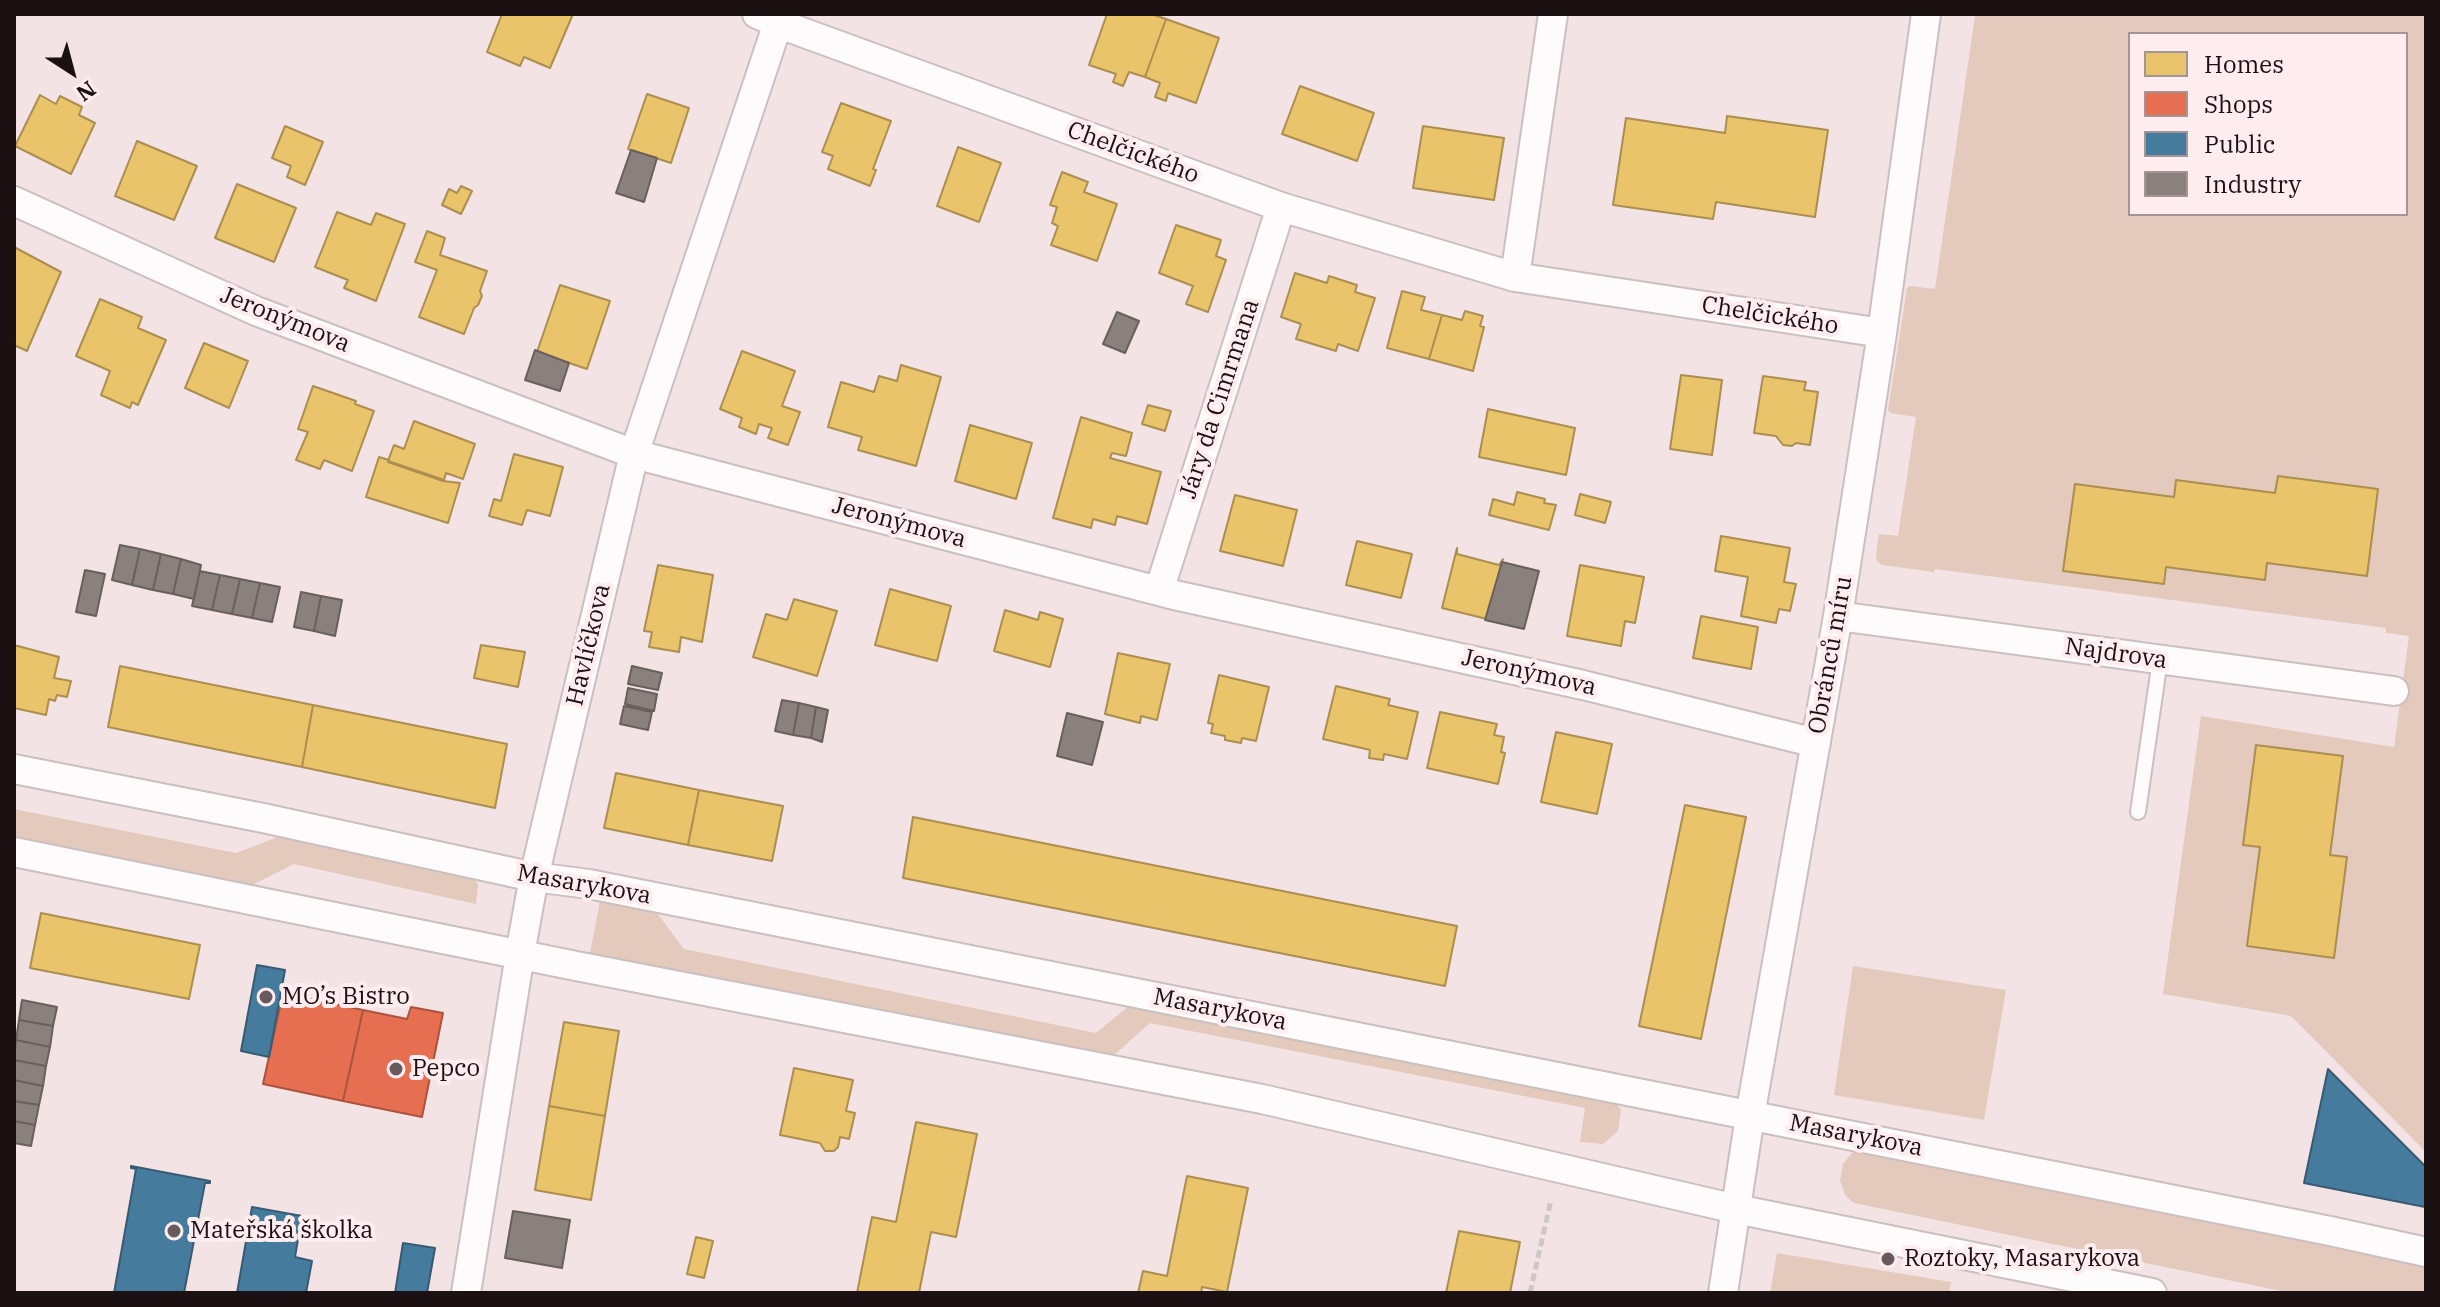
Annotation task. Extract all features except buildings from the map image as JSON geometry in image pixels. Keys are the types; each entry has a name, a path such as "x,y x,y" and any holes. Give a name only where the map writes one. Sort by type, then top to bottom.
{"street":[{"path":"1515,277 1553,14"},
{"name":"Obránců míru","path":"1723,1293 1750,1116 1838,616 1882,333 1926,14"},
{"name":"Chelčického","path":"772,17 1281,207 1515,277 1882,333"},
{"name":"Havlíčkova","path":"466,1293 534,877 634,454 772,17"},
{"name":"Jeronýmova","path":"14,201 256,311 634,454 1159,591 1583,685 1816,743"},
{"name":"Járy da Cimrmana","path":"1159,591 1281,207"},
{"name":"Najdrova","path":"1838,616 2394,691"},
{"name":"Masarykova","path":"14,769 263,818 534,877 589,884 2426,1252"},
{"path":"14,852 1262,1099 1736,1209 2152,1293"}],"lane":[{"path":"2138,812 2160,660"}],"path":[{"path":"1530,1293 1558,1167"}],"shaded area":[{"path":"1968,14 2426,14 2426,1152 2291,1016 2163,994 2201,716 2394,747 2409,636 2386,633 2386,628 1935,569 1934,572 1882,565 1876,555 1879,534 1898,536 1916,417 1888,410 1907,288 1935,289 1975,16"},
{"path":"14,809 236,853 280,836 471,876 478,884 476,904 294,864 250,886 14,836"},
{"path":"601,896 654,909 684,949 1096,1033 1135,1001 1611,1096 1621,1110 1618,1131 1603,1144 1580,1142 1585,1108 1150,1023 1114,1055 590,953"},
{"path":"1853,966 2006,990 1984,1120 1834,1095"},
{"path":"1864,1148 2426,1265 2426,1293 2291,1293 1854,1203 1845,1195 1840,1180 1843,1164 1852,1153"},
{"path":"1777,1253 1951,1282 1949,1293 1770,1293"}],"place":[{"name":"MO’s Bistro","path":"266,997"},
{"name":"Pepco","path":"396,1069"},
{"name":"Mateřská školka","path":"174,1231"},
{"name":"Roztoky, Masarykova","path":"1888,1259"}]}
